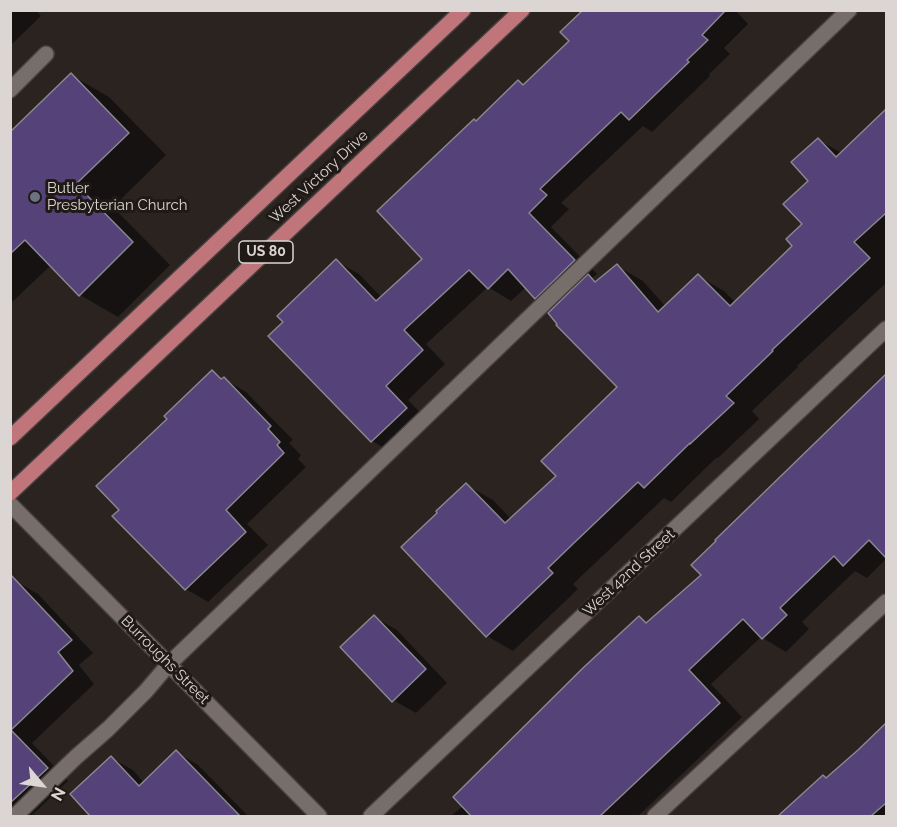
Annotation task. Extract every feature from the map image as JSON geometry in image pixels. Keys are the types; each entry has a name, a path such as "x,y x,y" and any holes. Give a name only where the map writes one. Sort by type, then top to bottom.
{"main road":[{"name":"West Victory Drive","path":"10,438 463,10"},
{"name":"West Victory Drive","path":"10,493 522,10"}],"street":[{"path":"15,816 108,729 169,664 849,10"},
{"path":"10,90 46,54"},
{"name":"West 42nd Street","path":"371,816 886,329"},
{"name":"Burroughs Street","path":"10,504 320,816"},
{"path":"655,816 886,602"}],"building":[{"path":"583,10 726,10 702,35 708,40 687,60 689,62 629,120 621,112 540,189 547,195 529,213 575,260 535,299 508,269 488,289 469,270 404,330 423,350 386,386 407,408 371,442 268,336 283,322 277,316 336,259 376,301 422,259 377,211 518,80 523,85 569,41 560,32"},
{"path":"71,73 129,133 76,184 133,242 79,296 25,240 10,254 10,132"},
{"path":"886,109 886,213 854,242 870,258 726,396 734,403 644,488 638,482 548,568 553,573 486,637 401,547 466,483 505,523 556,476 541,461 617,387 556,325 548,313 588,274 595,282 617,264 658,312 698,274 730,306 792,246 786,239 802,224 783,204 808,181 791,162 818,138 836,157"},
{"path":"212,370 221,379 224,377 271,426 268,429 280,442 277,445 284,453 226,510 246,532 185,590 112,516 119,510 96,486 167,419 164,416"},
{"path":"886,374 886,558 869,540 843,566 834,556 780,608 787,615 762,639 743,619 689,670 720,703 600,816 471,816 453,797 584,667 639,616 646,623 701,575 691,565"},
{"path":"10,574 72,640 58,652 73,671 11,730 48,768 10,803"},
{"path":"374,615 426,669 392,702 340,647"},
{"path":"886,723 886,803 871,816 778,816 823,775 826,778"},
{"path":"176,750 240,816 90,816 70,794 111,756 139,786"}],"place":[{"name":"Butler Presbyterian Church","path":"35,197"}]}
